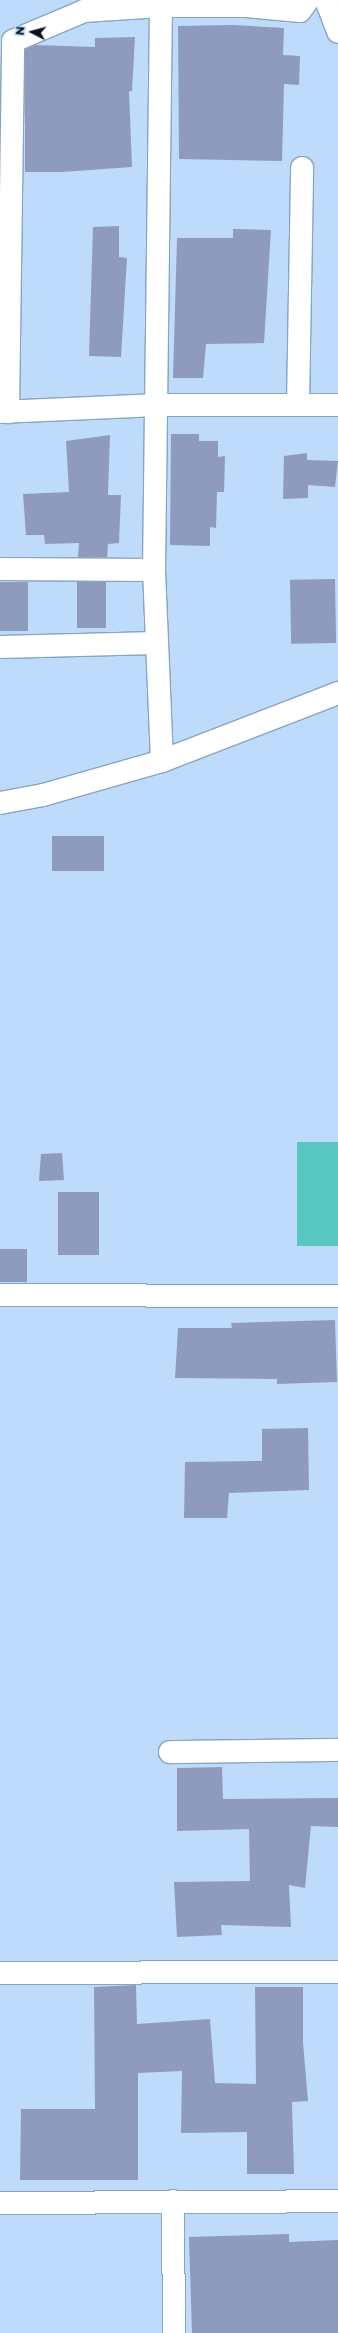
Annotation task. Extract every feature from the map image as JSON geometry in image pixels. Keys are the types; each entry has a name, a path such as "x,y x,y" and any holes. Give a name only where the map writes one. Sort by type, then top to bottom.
{"street":[{"path":"308,0 300,11 246,6 161,6 84,11 13,41 4,412 158,405 338,405"},
{"path":"326,0 338,32"},
{"path":"161,6 158,405 154,570 162,761"},
{"path":"298,405 302,168"},
{"path":"0,569 154,570"},
{"path":"0,647 156,642"},
{"path":"0,804 43,795 162,761 338,693"},
{"path":"0,1295 338,1296"},
{"path":"170,1752 338,1750"},
{"path":"0,1973 338,1972"},
{"path":"173,2201 174,2333"},
{"path":"0,2203 338,2201"}],"shaded area":[{"path":"297,1142 338,1142 338,1246 297,1246"}],"building":[{"path":"233,25 284,28 283,55 300,56 299,85 284,84 282,161 179,159 178,26"},
{"path":"135,37 132,91 129,91 132,167 62,172 25,172 25,49 35,45 95,47 95,38"},
{"path":"119,226 119,257 127,258 121,357 89,356 93,227"},
{"path":"233,229 271,230 264,343 206,344 203,378 173,378 177,238 233,238"},
{"path":"171,434 199,434 199,441 218,441 218,457 225,456 224,492 217,492 216,528 210,527 210,546 170,545"},
{"path":"110,435 108,495 121,495 119,543 108,544 107,557 78,557 79,543 45,544 44,535 26,535 23,494 69,492 66,441"},
{"path":"307,453 307,460 338,461 335,487 308,485 308,498 283,499 284,456"},
{"path":"335,579 336,643 291,644 290,580"},
{"path":"0,582 28,582 28,631 0,631"},
{"path":"77,582 106,582 106,628 77,628"},
{"path":"52,836 104,836 104,871 52,871"},
{"path":"62,1153 64,1180 39,1181 41,1154"},
{"path":"58,1192 99,1192 99,1255 58,1255"},
{"path":"0,1249 27,1249 27,1282 0,1282"},
{"path":"335,1320 337,1382 277,1384 277,1379 175,1378 178,1328 232,1328 231,1323"},
{"path":"308,1428 309,1490 229,1493 227,1518 184,1518 185,1462 262,1461 262,1429"},
{"path":"222,1767 223,1799 338,1798 338,1827 311,1826 305,1888 289,1885 291,1927 221,1925 222,1935 177,1937 174,1882 250,1881 249,1829 177,1831 177,1768"},
{"path":"136,1985 137,2024 210,2019 215,2083 256,2084 255,1987 303,1987 303,2042 308,2101 292,2102 294,2174 247,2174 247,2132 181,2133 182,2071 138,2073 138,2180 20,2180 21,2109 95,2109 94,1987"},
{"path":"289,2234 289,2242 338,2240 338,2333 192,2333 189,2237"}]}
